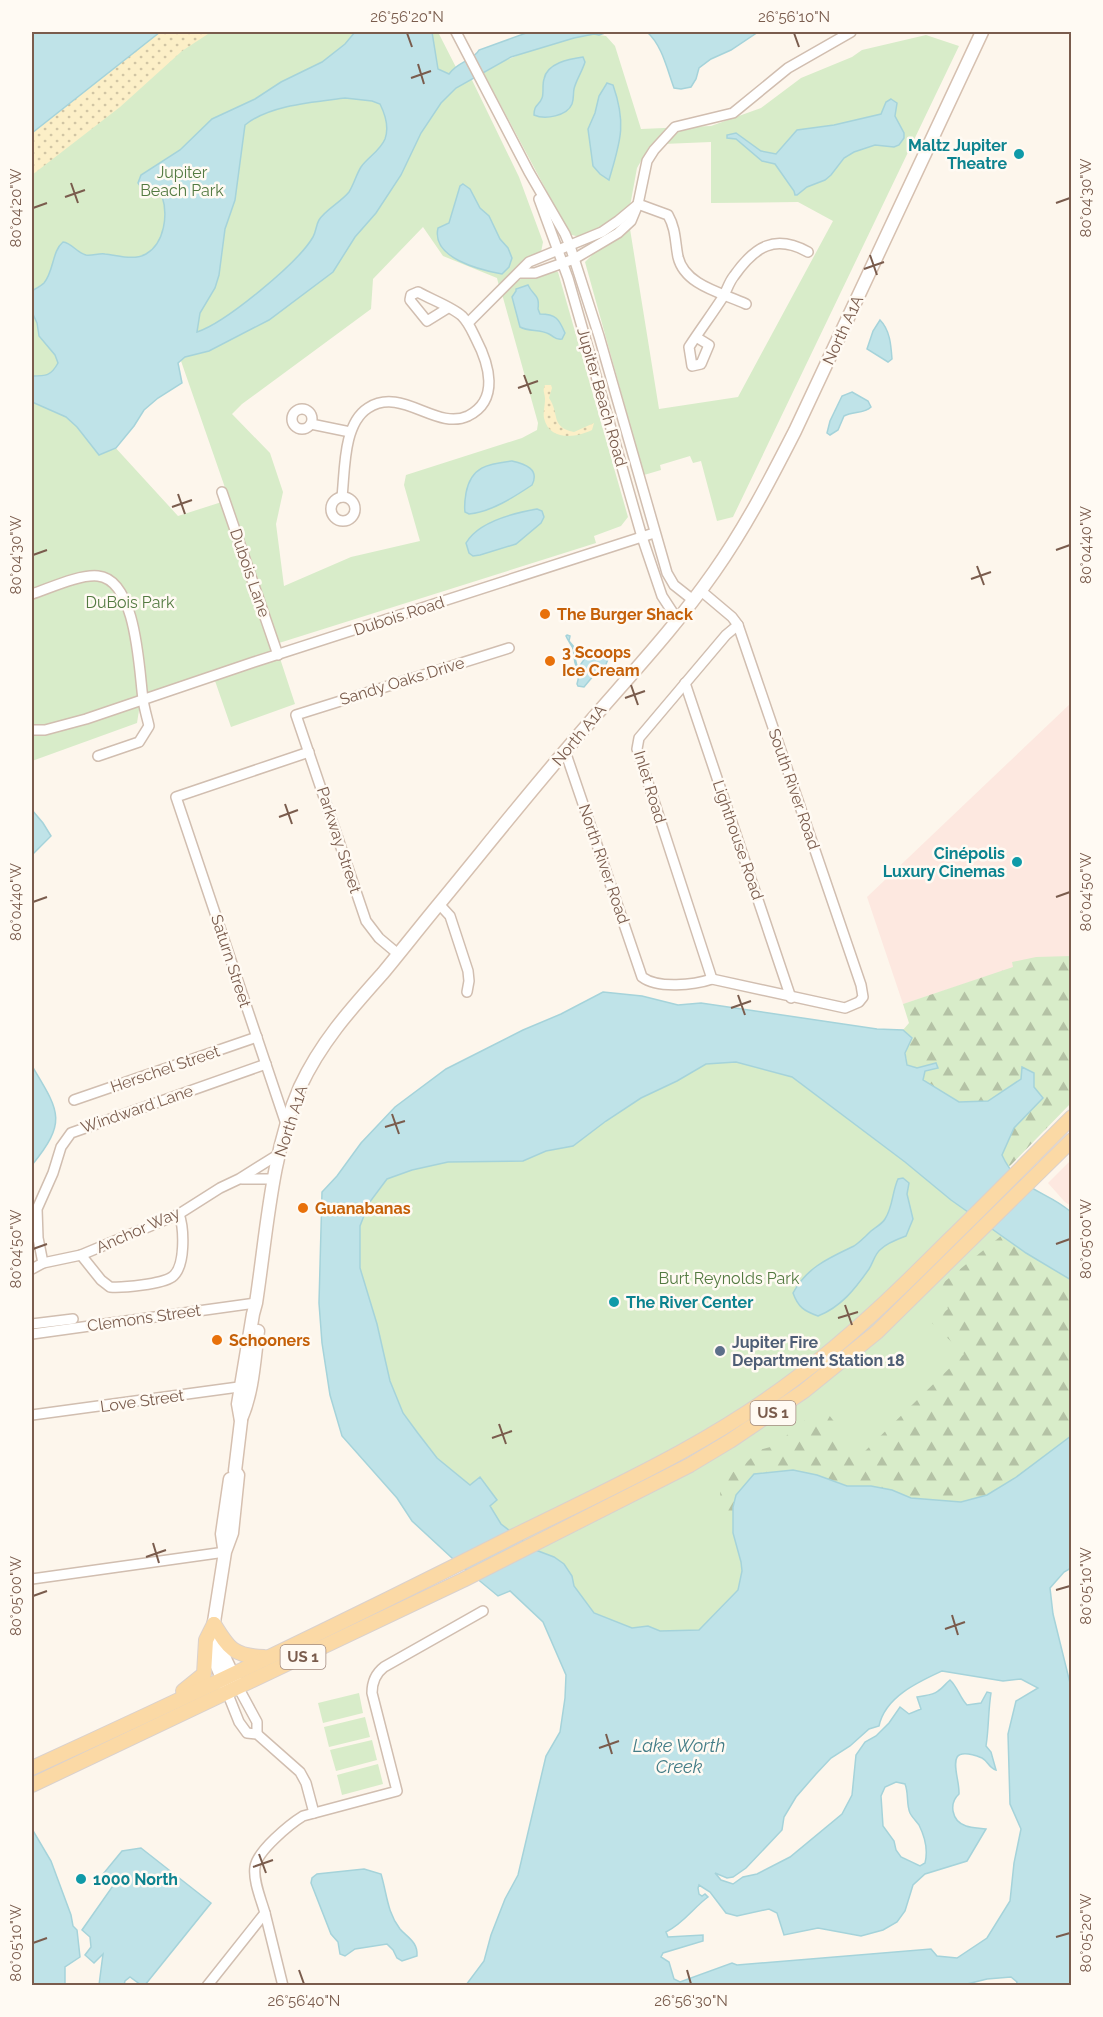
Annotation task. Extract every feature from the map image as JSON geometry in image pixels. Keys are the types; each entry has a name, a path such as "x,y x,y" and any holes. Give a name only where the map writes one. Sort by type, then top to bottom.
{"main road":[{"name":"US 1","path":"32,1768 449,1570 684,1451 760,1404 795,1379 898,1291 1071,1117"},
{"name":"US 1","path":"32,1785 463,1580 690,1466 768,1417 877,1332 1071,1140"},
{"path":"214,1624 225,1643 234,1652 247,1656 266,1657"},
{"path":"162,1708 204,1674 206,1640 214,1624"}],"street":[{"name":"Jupiter Beach Road","path":"456,32 529,172 565,234 599,336 667,573 674,585 697,595"},
{"path":"519,273 535,273 574,259 618,233 631,220 638,204 647,162 654,150 675,127 733,112 788,68 851,32"},
{"name":"North A1A","path":"233,1690 227,1676 214,1624 235,1505 238,1475 235,1471 241,1421 238,1404 246,1386 253,1314 274,1179 286,1124 301,1087 324,1043 350,1009 697,595 732,544 764,492 795,431 982,32"},
{"name":"Jupiter Beach Road","path":"529,172 563,263 642,537 662,596 677,619"},
{"path":"468,323 529,262 602,232 638,204"},
{"path":"638,204 668,215 674,225 678,258 682,268 693,279 723,296 746,304"},
{"path":"696,337 733,277 749,258 764,247 777,243 793,244 808,252"},
{"path":"342,497 350,432 358,416 378,402 406,404 442,418 464,417 476,410 485,399 490,379 483,352 461,314 448,308"},
{"path":"311,424 350,432"},
{"name":"Dubois Lane","path":"222,492 278,655"},
{"name":"Dubois Road","path":"32,730 45,730 86,719 654,533"},
{"path":"32,594 93,576 104,577 114,584 124,598 137,648 143,699 149,726 139,742 98,756"},
{"name":"South River Road","path":"697,595 732,617 738,625 861,985 862,997 859,1002 845,1008 791,998"},
{"name":"Inlet Road","path":"712,979 637,749 639,738 726,635 738,625"},
{"name":"Sandy Oaks Drive","path":"296,715 509,648"},
{"name":"Lighthouse Road","path":"685,683 791,998"},
{"name":"Parkway Street","path":"296,715 366,921 379,938 398,954"},
{"name":"North River Road","path":"565,751 642,977 648,981 695,985 712,979"},
{"name":"Saturn Street","path":"286,1124 176,797 309,752"},
{"path":"439,904 450,916 468,971 467,992"},
{"path":"712,979 791,998"},
{"name":"Herschel Street","path":"74,1101 257,1037"},
{"name":"Windward Lane","path":"43,1263 38,1238 37,1209 53,1173 61,1147 71,1133 266,1064"},
{"name":"Anchor Way","path":"32,1269 43,1263 81,1255 179,1214 279,1154"},
{"name":"Anchor Way","path":"239,1179 274,1179"},
{"path":"81,1255 101,1280 110,1287 169,1279 177,1271 182,1245 183,1229 179,1214"},
{"name":"Clemons Street","path":"32,1334 256,1303"},
{"path":"32,1324 73,1319"},
{"name":"Love Street","path":"32,1415 246,1386"},
{"path":"32,1579 225,1552"},
{"path":"283,1986 255,1875 257,1859 293,1822 314,1812 397,1791 372,1693 373,1681 384,1667 483,1611"},
{"path":"233,1690 239,1722 247,1733 257,1734 303,1777 309,1789 314,1812"},
{"path":"233,1690 257,1722 257,1734"},
{"path":"207,1986 264,1913"}],"shaded area":[{"path":"1071,703 1071,960 1025,964 903,1004 867,897"},
{"path":"1071,1160 1071,1206 1048,1183"}],"green space":[{"path":"98,32 438,32 463,81 471,78 519,177 543,242 541,252 527,258 499,286 497,278 443,256 423,227 373,279 371,309 242,404 232,414 270,453 283,492 276,524 284,586 351,557 420,541 404,485 406,475 522,438 537,430 538,423 502,294 525,277 537,274 558,272 628,517 621,526 594,536 596,543 279,643 181,361 185,357 177,358 113,445 178,516 228,500 295,704 231,727 214,678 140,704 137,723 32,761 32,86"},
{"path":"594,34 606,36 615,46 641,129 711,126 761,108 801,78 852,57 862,50 926,35 959,46 733,517 717,521 701,461 693,463 690,456 660,465 661,470 644,475 585,262 596,251 630,229 659,409 738,397 833,221 798,202 711,203 711,142 663,144 649,147 637,168 630,206 610,223 580,237 568,234 483,72 537,48"},
{"path":"1071,956 1071,1103 1008,1168 1002,1154 1014,1128 1043,1098 1021,1079 988,1101 959,1102 923,1080 924,1071 907,1065 903,1030 909,1023 903,1004 1013,967 1012,962 1036,957"},
{"name":"Burt Reynolds Park","path":"736,1062 792,1077 905,1162 951,1200 1026,1253 1071,1280 1071,1436 733,1506 733,1533 742,1571 738,1590 699,1630 660,1631 648,1626 632,1628 594,1613 574,1586 572,1576 554,1557 533,1549 501,1524 490,1506 497,1500 480,1478 470,1485 437,1458 403,1413 390,1381 377,1324 360,1268 360,1226 369,1203 387,1179 412,1170 448,1162 523,1161 546,1151 573,1146 641,1098 706,1064"},
{"path":"1001,1236 1071,1280 1071,1436 1015,1478 987,1495 961,1502 911,1498 892,1490 871,1486 847,1486 817,1475 793,1470 775,1473 733,1507 733,1533 721,1509 720,1490 728,1475 743,1466 759,1450 774,1446 822,1406 843,1433 835,1443 844,1454 861,1455 964,1354 932,1323 948,1309 938,1287"},
{"path":"359,1693 363,1713 323,1723 318,1703"},
{"path":"365,1717 370,1737 329,1747 324,1727"},
{"path":"372,1740 377,1760 336,1771 330,1750"},
{"path":"378,1764 383,1784 342,1795 337,1775"}],"sand":[{"path":"156,32 211,32 182,51 120,107 32,175 32,133"},
{"path":"545,385 551,385 549,398 558,423 562,427 574,432 594,423 592,430 571,436 551,431 544,418"}],"water":[{"path":"32,32 160,32 32,133"},
{"path":"355,32 432,32 438,69 449,74 479,50 529,32 608,32 574,38 511,57 456,88 441,103 421,133 401,175 376,213 355,237 333,272 269,320 209,351 185,357 178,363 182,383 144,410 116,448 99,455 66,417 32,402 32,376 48,374 58,363 55,355 39,336 32,312 32,291 43,284 47,278 59,246 63,242 88,255 136,257 146,254 161,236 165,211 162,196 143,190 138,183 141,175 180,150 212,119 255,99 281,82 322,62 345,44","holes":["345,98 380,104 382,108 387,130 385,139 361,167 349,192 322,216 313,237 305,248 277,276 225,317 197,332 200,313 215,288 219,275 225,229 235,200 245,125 266,113 306,103"]},
{"path":"647,32 758,32 731,50 711,59 699,68 691,87 681,89 674,88 660,50"},
{"path":"583,57 585,62 575,86 573,102 569,108 555,116 534,115 542,98 544,79 549,69 559,63"},
{"path":"607,83 613,85 621,123 619,144 609,180 593,166 588,129 599,96"},
{"path":"891,99 897,103 895,116 904,133 904,138 899,145 894,147 875,145 854,152 844,158 825,180 807,187 797,195 775,164 762,161 736,139 727,138 727,135 736,133 761,151 776,154 797,130 834,125 881,114 886,102"},
{"path":"463,184 470,189 480,208 489,216 500,239 508,248 512,258 509,267 502,274 459,261 449,255 438,238 438,228 449,223 460,186"},
{"path":"528,285 537,298 540,314 553,316 561,324 565,333 562,339 556,339 546,332 520,327 512,297 516,289"},
{"path":"880,320 886,328 890,343 892,359 888,362 867,349 873,331"},
{"path":"852,392 868,401 871,407 865,411 844,416 838,430 830,435 827,433 830,421 842,396"},
{"path":"512,461 533,471 532,485 494,507 477,513 465,512 468,484 476,472 488,465"},
{"path":"537,509 542,511 544,517 541,523 516,544 480,555 473,556 469,553 466,543 479,529 508,516"},
{"path":"566,636 570,636 569,641 574,647 579,667 585,658 593,658 602,649 609,652 603,672 594,675 584,687 577,684 580,672 575,663 573,649"},
{"path":"32,810 51,836 32,855"},
{"name":"Lake Worth Creek","path":"603,992 642,996 678,1005 701,1003 877,1029 903,1030 912,1038 905,1053 907,1065 917,1068 936,1063 938,1068 925,1071 923,1080 959,1102 988,1101 1021,1079 1022,1067 1034,1073 1034,1087 1043,1098 1014,1128 1002,1155 1016,1176 1024,1183 1071,1212 1071,1280 1026,1253 951,1200 905,1162 792,1077 736,1062 706,1064 641,1098 573,1146 546,1151 523,1161 448,1162 412,1170 387,1179 369,1203 360,1226 360,1268 377,1324 390,1381 403,1413 417,1432 437,1458 470,1485 480,1477 497,1500 490,1506 501,1524 533,1549 554,1557 564,1564 572,1576 574,1586 594,1613 632,1628 648,1626 660,1631 699,1630 738,1590 742,1571 733,1533 733,1507 736,1495 754,1474 793,1470 817,1475 847,1486 871,1486 892,1490 911,1498 961,1502 987,1495 1015,1478 1071,1436 1071,1568 1064,1572 1050,1588 1053,1614 1072,1691 1071,1985 1016,1985 1017,1982 1011,1977 987,1979 959,1986 466,1985 484,1961 505,1899 518,1875 546,1756 560,1732 566,1675 543,1622 510,1591 498,1596 412,1521 397,1498 342,1436 330,1395 322,1343 319,1303 322,1192 361,1143 395,1107 446,1069 523,1030 561,1014","holes":["942,1671 1003,1681 1021,1679 1038,1688 1016,1701 1008,1734 1010,1804 1021,1829 1010,1901 987,1938 957,1958 937,1956 931,1949 737,1965 732,1963 680,1982 674,1979 669,1962 661,1957 663,1953 703,1941 703,1935 668,1937 666,1932 708,1897 705,1894 702,1896 699,1894 699,1885 710,1892 726,1913 737,1916 769,1909 777,1913 784,1935 818,1928 861,1936 883,1930 897,1922 905,1911 913,1885 925,1874 967,1861 986,1829 961,1824 955,1816 953,1807 959,1794 956,1763 957,1757 961,1754 969,1754 982,1758 996,1770 991,1752 986,1746 991,1693 987,1692 981,1703 967,1705 950,1680 936,1693 917,1697 921,1709 909,1714 900,1707 889,1723 876,1736 865,1742 856,1755 852,1795 842,1814 790,1857 757,1874 743,1877 733,1884 721,1880 715,1873 727,1878 733,1877 746,1868 782,1830 784,1817 796,1797 831,1758 850,1746 869,1729 879,1726 882,1716 895,1699 923,1680","896,1782 905,1784 909,1810 919,1825 924,1839 926,1858 925,1863 920,1866 901,1857 894,1841 883,1826 881,1796 885,1787"]},
{"path":"32,1066 48,1094 56,1116 51,1137 32,1165"},
{"path":"903,1178 909,1183 907,1194 913,1219 906,1236 889,1243 879,1251 858,1284 834,1308 818,1316 802,1308 793,1293 805,1276 819,1264 854,1246 885,1219 890,1210 898,1179"},
{"path":"32,1829 51,1861 73,1926 77,1930 80,1957 65,1967 65,1985 32,1985"},
{"path":"141,1848 211,1903 145,1985 141,1985 130,1977 124,1985 99,1985 103,1954 94,1963 85,1955 91,1947 90,1937 82,1930 115,1883 103,1874 122,1851"},
{"path":"364,1869 381,1874 392,1916 414,1944 417,1956 402,1961 387,1944 355,1949 345,1956 340,1954 338,1942 331,1934 311,1883 312,1878 317,1874"}],"place":[{"name":"Maltz Jupiter Theatre","path":"1019,154"},
{"name":"The Burger Shack","path":"545,614"},
{"name":"3 Scoops Ice Cream","path":"550,661"},
{"name":"Cinépolis Luxury Cinemas","path":"1017,862"},
{"name":"Guanabanas","path":"303,1208"},
{"name":"The River Center","path":"614,1302"},
{"name":"Schooners","path":"217,1340"},
{"name":"Jupiter Fire Department Station 18","path":"720,1351"},
{"name":"1000 North","path":"81,1879"}],"park label":[{"name":"Jupiter Beach Park","path":"182,181"},
{"name":"DuBois Park","path":"130,602"}]}
